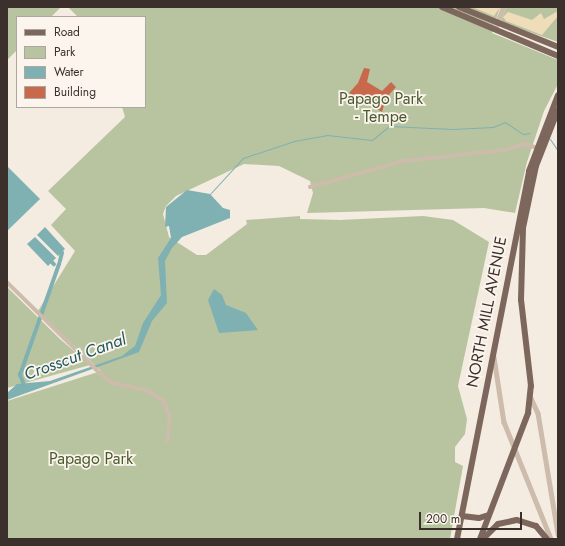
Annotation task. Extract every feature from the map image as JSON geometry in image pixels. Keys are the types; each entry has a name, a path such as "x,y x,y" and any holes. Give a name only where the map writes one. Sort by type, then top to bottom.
{"main road":[{"path":"442,7 558,47"},
{"path":"459,7 558,56"},
{"name":"NORTH MILL AVENUE","path":"457,539 509,267 539,148 558,95"},
{"name":"NORTH MILL AVENUE","path":"480,539 518,446 530,396 521,266 523,228 539,148 558,110"},
{"path":"509,267 521,266"},
{"path":"462,516 489,515"},
{"path":"483,539 498,524 514,520 536,526 547,539"}],"street":[{"path":"496,26 503,7"},
{"path":"310,187 404,161 504,150 525,144 539,148"},
{"path":"7,282 100,373 113,383 147,390 164,401 170,416 168,441"},
{"path":"494,342 497,390 511,441 551,539"},
{"path":"530,396 538,412 558,534"}],"green space":[{"path":"7,7 61,7 52,16 16,16 16,51 7,60"},
{"path":"68,7 500,7 492,33 558,60 558,84 544,111 527,162 515,213 484,208 307,213 313,193 310,181 279,166 244,164 176,196 166,206 163,214 169,237 197,255 206,255 247,224 246,220 300,216 300,219 340,220 423,216 453,220 489,242 458,386 467,419 465,434 455,447 455,462 463,466 450,539 7,539 7,401 101,371 38,311 75,251 51,225 66,209 48,191 125,117 122,108 146,108 146,16 77,16"},
{"path":"506,7 558,7 558,42 501,22"},
{"path":"7,287 60,339 90,365 7,388"}],"sand":[{"path":"472,7 500,7 494,16"},
{"path":"558,11 558,16 542,35 506,21 503,17 508,12 532,20 541,13 544,19"}],"water":[{"path":"7,166 40,199 7,231"},
{"path":"187,190 210,194 223,208 230,210 230,218 182,237 172,248 165,261 167,303 152,321 139,352 7,400 7,393 17,384 50,381 122,356 135,346 143,323 161,295 158,258 171,238 169,226 165,227 166,207"},
{"path":"45,227 65,249 58,256 37,235"},
{"path":"35,237 56,258 48,266 27,244"},
{"path":"214,289 222,295 226,305 246,313 258,330 219,333 208,300"}],"building":[{"path":"364,68 370,69 367,82 382,91 391,82 396,87 386,98 382,112 349,93 358,83"}],"waterway":[{"path":"210,194 243,158 294,141 327,135 372,140 389,126 453,129 493,127 505,122 523,134 530,133"},
{"path":"550,139 558,151"},
{"path":"60,261 62,253"},
{"name":"Crosscut Canal","path":"24,385 20,375 59,264"}],"park label":[{"name":"Papago Park - Tempe","path":"381,108"},
{"name":"Papago Park","path":"91,459"}]}
